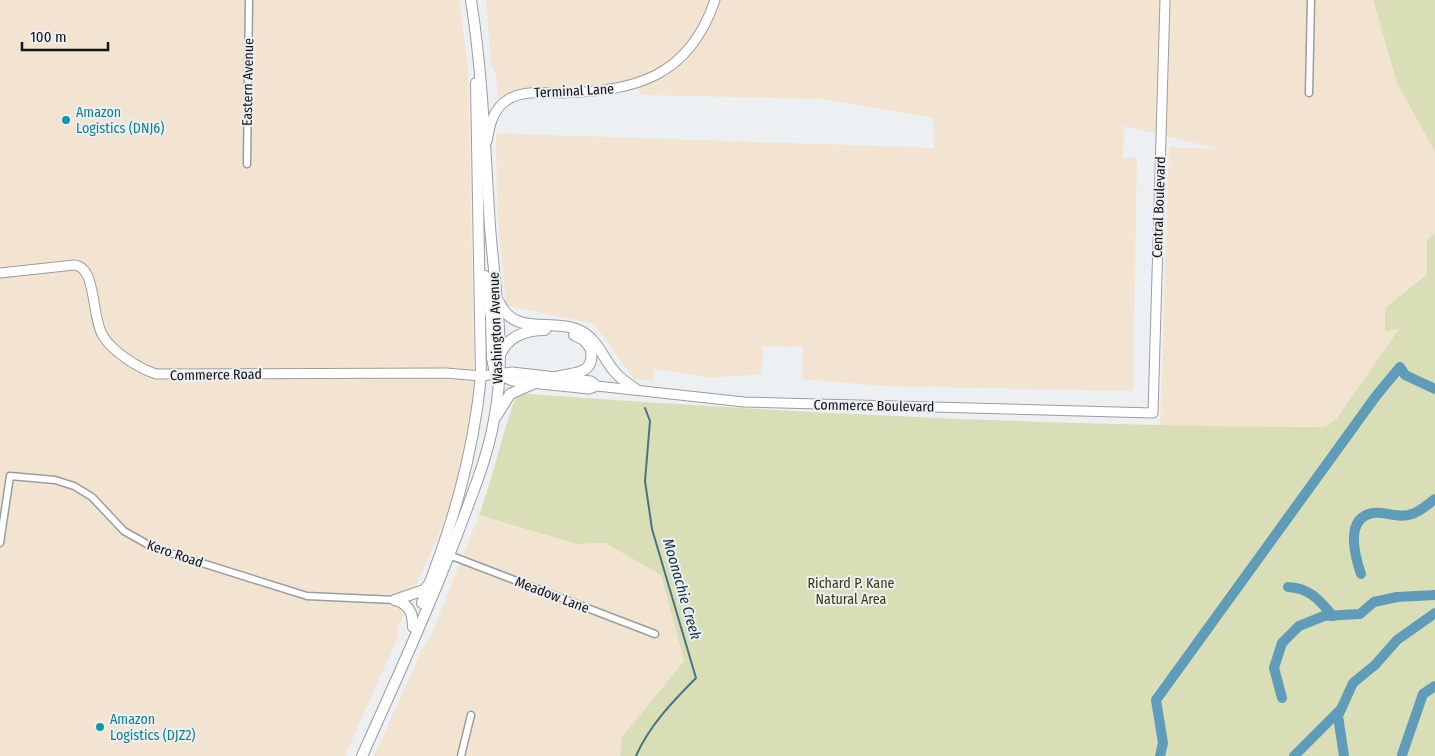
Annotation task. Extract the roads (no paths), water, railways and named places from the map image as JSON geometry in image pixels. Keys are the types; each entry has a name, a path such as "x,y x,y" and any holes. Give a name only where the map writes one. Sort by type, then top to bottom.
{"main road":[{"name":"Washington Avenue","path":"362,756 420,626 449,555 488,450 495,418 500,375 497,299 482,86 471,0"},
{"name":"Washington Avenue","path":"355,756 413,627 451,528 462,490 477,416 481,376 480,246 474,25"},
{"path":"480,246 491,318 492,358 494,368 500,375"},
{"path":"497,299 504,313 513,320 568,327 584,332 597,343 619,376 637,390"},
{"path":"500,356 504,346 528,331 570,333 584,340 591,349 590,364 584,371 556,377"},
{"path":"495,418 510,394 535,383"},
{"path":"395,600 424,590 430,582"},
{"path":"395,600 402,602 410,610 413,627"}],"street":[{"name":"Eastern Avenue","path":"247,164 249,0"},
{"name":"Terminal Lane","path":"486,149 494,114 510,98 524,94 613,90 635,85 659,73 691,46 706,23 715,0"},
{"name":"Central Boulevard","path":"1153,413 1165,0"},
{"path":"1309,93 1311,0"},
{"name":"Commerce Road","path":"0,273 74,265 84,267 89,274 96,320 108,344 138,366 156,374 446,373 481,376 500,375"},
{"name":"Commerce Boulevard","path":"500,375 512,372 591,381 596,386"},
{"name":"Commerce Boulevard","path":"500,375 512,382 589,389 596,386 754,403 1153,413"},
{"name":"Kero Road","path":"0,543 10,476 55,480 83,491 124,531 151,548 307,596 395,600"},
{"name":"Meadow Lane","path":"449,555 655,634"},
{"path":"461,756 471,715"}],"waterway":[{"path":"1160,756 1163,743 1156,700 1376,396 1400,367 1405,375 1435,389"},
{"name":"Moonachie Creek","path":"636,756 655,724 696,678 652,529 645,481 650,421 645,408"},
{"path":"1361,574 1356,558 1354,539 1358,522 1364,516 1373,513 1402,516 1412,514 1421,510 1435,499"},
{"path":"1288,587 1308,592 1333,616"},
{"path":"1282,698 1274,668 1282,643 1299,626 1324,616 1360,614 1374,602 1397,597 1435,595"},
{"path":"1344,756 1338,716 1353,683 1375,665 1397,640 1435,613"},
{"path":"1402,755 1423,694 1435,686"},
{"path":"1294,756 1341,709"}],"place":[{"name":"Amazon Logistics (DNJ6)","path":"66,120"},
{"name":"Amazon Logistics (DJZ2)","path":"100,727"}],"park label":[{"name":"Richard P. Kane Natural Area","path":"851,592"}]}
